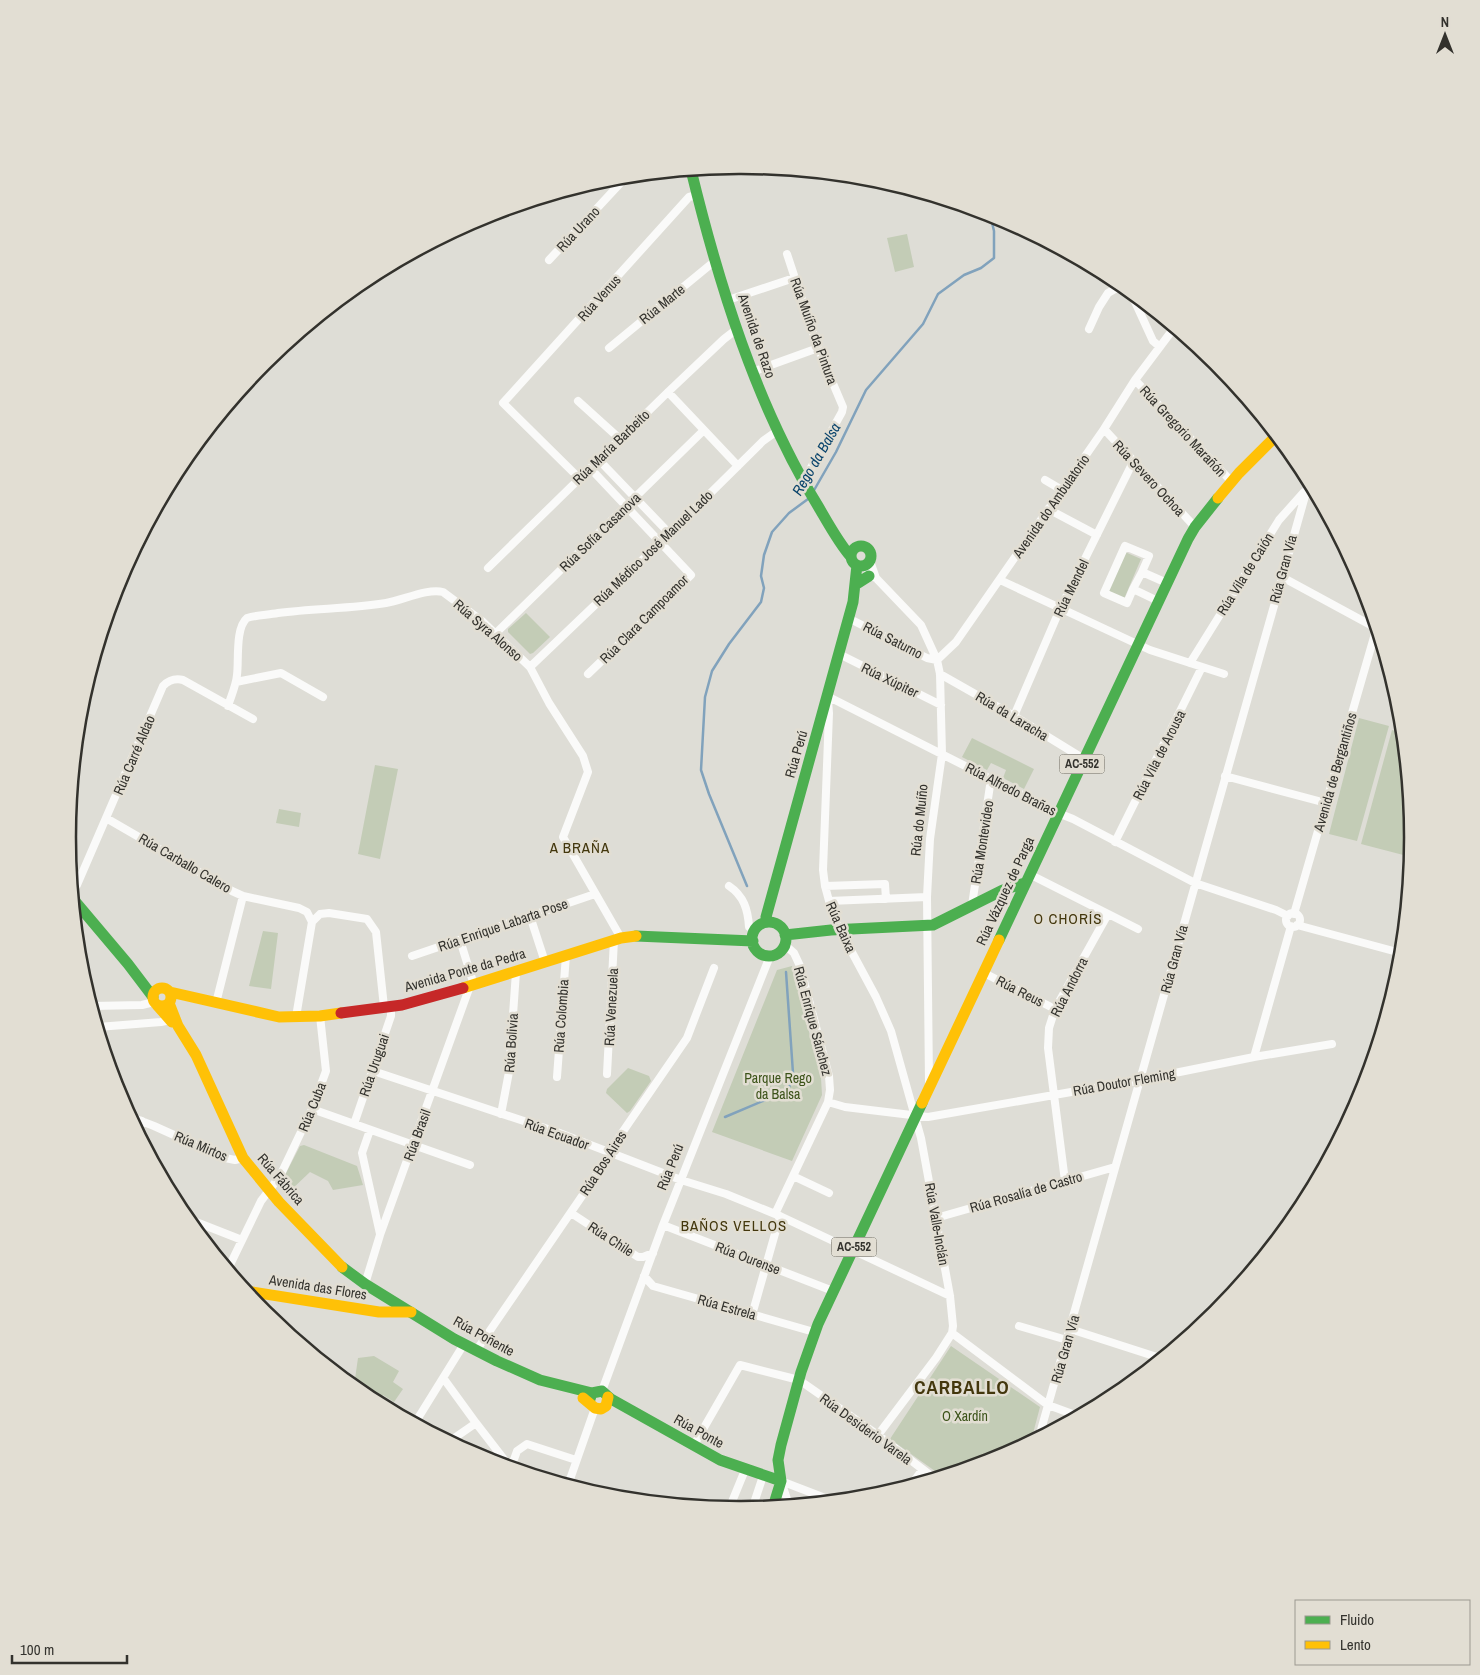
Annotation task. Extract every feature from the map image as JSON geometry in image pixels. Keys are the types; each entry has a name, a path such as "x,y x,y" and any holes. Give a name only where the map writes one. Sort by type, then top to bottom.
{"main road":[{"name":"Avenida de Razo","path":"692,175 728,300 752,372 777,431 816,503"},
{"name":"Rúa Vázquez de Parga","path":"799,1380 814,1332 833,1291 984,973 1022,884 1058,814 1158,601 1195,527 1232,482 1272,440"},
{"name":"Rúa do Muíño","path":"816,503 842,543 865,567 872,556 870,550 865,546 858,546"},
{"path":"842,543 858,546"},
{"path":"858,546 853,550 865,567"},
{"name":"Rúa Perú","path":"769,922 766,917 848,618 865,567"},
{"path":"785,941 781,927 769,922 763,923 754,936 757,950 770,956 779,952 785,941 802,934 840,930 928,926 1003,890 1022,884 1029,863 1037,857"},
{"name":"Rúa Fábrica","path":"80,908 128,964 162,998 174,1023 196,1055 243,1158 269,1191 340,1266 365,1284 411,1312"},
{"name":"Avenida Ponte da Pedra","path":"162,998 185,996 266,1015 320,1016 388,1006 472,986 618,939 641,935 700,939 754,936"},
{"name":"Avenida das Flores","path":"257,1292 384,1312 411,1312"},
{"path":"384,1312 389,1306 389,1298"},
{"name":"Rúa Poñente","path":"411,1312 476,1351 521,1373 553,1386 597,1398"},
{"name":"AC-552","path":"775,1500 781,1482 779,1453 799,1380"},
{"name":"Rúa Ponte","path":"597,1398 694,1445 720,1460 781,1482"}],"street":[{"name":"Rúa Urano","path":"549,260 618,186"},
{"name":"Rúa Venus","path":"579,478 503,403 689,198 697,195"},
{"name":"Rúa Muíño da Pintura","path":"787,254 818,348 843,407 808,473 802,479"},
{"name":"Rúa Marte","path":"609,348 716,260"},
{"path":"728,300 794,278"},
{"path":"1089,329 1099,307 1108,293 1114,290"},
{"path":"1137,306 1153,341 1160,347"},
{"name":"Rúa María Barbeito","path":"488,568 598,459 724,339 737,329"},
{"name":"Avenida do Ambulatorio","path":"937,660 956,642 1104,429 1135,380 1171,332"},
{"path":"752,372 818,348"},
{"name":"Rúa Gregorio Marañón","path":"1135,380 1232,482"},
{"path":"668,392 738,466"},
{"path":"578,401 620,439"},
{"name":"Rúa Severo Ochoa","path":"1104,429 1195,527"},
{"name":"Rúa Sofía Casanova","path":"496,633 704,430"},
{"name":"Rúa Médico José Manuel Lado","path":"530,667 763,441 777,431"},
{"path":"598,459 669,533"},
{"name":"Rúa Mendel","path":"1014,716 1060,609 1133,462"},
{"path":"590,468 661,542"},
{"path":"1045,480 1062,490"},
{"name":"Rúa Vila de Caión","path":"1190,663 1279,520 1306,491"},
{"name":"Rúa Gran Vía","path":"1041,1429 1282,577 1307,494"},
{"path":"1048,509 1097,535"},
{"name":"Rúa Clara Campoamor","path":"588,674 691,575 661,542"},
{"path":"1125,546 1148,556 1142,572 1127,603 1104,593 1125,546"},
{"name":"Rúa do Muíño","path":"865,567 921,625 937,660 940,674 942,754 930,839 928,897 928,1088"},
{"path":"1142,572 1167,583"},
{"path":"1282,577 1369,625"},
{"path":"1000,580 1138,645 1224,674"},
{"path":"1133,589 1158,601"},
{"name":"Rúa Syra Alonso","path":"236,682 241,629 247,618 306,610 386,603 436,590 443,592 496,633 530,667 549,702 583,756 588,772 563,837 595,894"},
{"name":"Rúa Saturno","path":"848,618 927,658 937,660"},
{"name":"Avenida de Bergantiños","path":"1291,915 1326,803 1373,639"},
{"name":"Rúa Xúpiter","path":"839,654 941,705"},
{"name":"Rúa Vila de Arousa","path":"1115,842 1202,667"},
{"path":"228,706 236,682 281,674 323,697"},
{"name":"Rúa da Laracha","path":"940,674 1084,759"},
{"name":"Rúa Carré Aldao","path":"78,882 163,686 178,678 253,719"},
{"name":"Rúa Baixa","path":"827,696 829,713 823,870 825,886 840,930 876,996 891,1031 915,1116"},
{"name":"Rúa Alfredo Brañas","path":"827,696 1058,814 1073,819 1195,883 1291,915"},
{"path":"815,742 821,742 828,747"},
{"path":"1226,776 1326,803"},
{"name":"Rúa Montevideo","path":"972,905 991,779"},
{"name":"Rúa Carballo Calero","path":"106,818 232,891 243,896 299,908 307,912 312,922"},
{"path":"825,886 885,884 886,899"},
{"path":"1022,884 1108,914 1138,929"},
{"path":"729,886 736,890 747,908 749,927 754,936"},
{"path":"595,894 618,939"},
{"name":"Rúa Enrique Labarta Pose","path":"412,956 595,894"},
{"path":"216,1003 243,896"},
{"path":"829,901 928,897"},
{"name":"Rúa Uruguai","path":"312,922 320,914 329,913 367,919 376,932 391,1016 354,1124"},
{"name":"Rúa Andorra","path":"1065,1181 1048,1048 1049,1028 1056,1009 1108,914"},
{"path":"1291,915 1286,921 1294,926 1394,951"},
{"path":"530,916 545,962"},
{"path":"296,1017 312,922"},
{"path":"1254,1057 1294,926"},
{"name":"Rúa Venezuela","path":"607,1074 618,939"},
{"path":"460,940 472,986"},
{"name":"Rúa Enrique Sánchez","path":"785,941 794,953 800,966 829,1076 830,1090 828,1102"},
{"name":"Rúa Colombia","path":"557,1077 566,955"},
{"name":"Rúa Perú","path":"570,1479 597,1398 663,1225 770,956"},
{"name":"Rúa Bos Aires","path":"476,1351 611,1154 615,1143 687,1038 714,968"},
{"name":"Rúa Bolivia","path":"501,1114 509,1072 516,972"},
{"name":"Rúa Reus","path":"984,973 1056,1009"},
{"name":"Rúa Brasil","path":"365,1284 380,1235 472,986"},
{"path":"98,1006 142,1005 162,998"},
{"name":"Rúa Cuba","path":"231,1263 261,1201 284,1167 312,1109 326,1071 320,1016"},
{"path":"104,1027 161,1022 174,1023"},
{"name":"Rúa Doutor Fleming","path":"828,1102 845,1107 928,1117 1332,1044"},
{"name":"Rúa Ecuador","path":"373,1071 557,1132 681,1180 726,1194 777,1215 950,1296"},
{"path":"752,1315 777,1215 828,1102"},
{"path":"312,1109 470,1165"},
{"name":"Rúa Valle-Inclán","path":"915,1116 921,1138 950,1296 952,1333"},
{"name":"Rúa Mirtos","path":"142,1121 225,1158 236,1160 243,1158"},
{"path":"370,1130 362,1153 380,1235"},
{"name":"Rúa Rosalía de Castro","path":"936,1218 1115,1168"},
{"path":"793,1176 829,1193"},
{"name":"Rúa Chile","path":"571,1213 638,1257 653,1253"},
{"path":"200,1224 242,1240"},
{"name":"Rúa Ourense","path":"663,1225 833,1291"},
{"name":"Rúa Estrela","path":"644,1276 653,1286 814,1332"},
{"path":"1019,1326 1067,1340"},
{"path":"1070,1329 1154,1356"},
{"path":"878,1435 936,1358 952,1333 1048,1405 1070,1413"},
{"path":"418,1418 464,1344"},
{"path":"694,1445 740,1365 799,1380"},
{"path":"444,1378 503,1457"},
{"name":"Rúa Desiderio Varela","path":"799,1380 878,1435 928,1474"},
{"path":"455,1437 476,1423"},
{"path":"513,1461 517,1451 527,1444 576,1460"},
{"path":"732,1501 745,1470"},
{"path":"916,1478 922,1470"},
{"path":"755,1501 763,1476"},
{"path":"781,1482 821,1497"},
{"path":"781,1482 787,1500"}],"green space":[{"path":"907,234 914,267 895,272 887,238"},
{"path":"1125,552 1141,559 1124,599 1108,592"},
{"path":"526,613 550,637 530,654 508,632 508,629"},
{"path":"1359,718 1389,726 1357,841 1329,834"},
{"path":"1392,730 1395,731 1398,751 1402,794 1403,855 1361,844"},
{"path":"972,738 1034,769 1024,789 1003,778 1006,770 991,763 987,770 962,757"},
{"path":"375,765 398,769 380,859 358,854"},
{"path":"279,809 301,813 299,827 276,823"},
{"path":"263,931 278,933 271,989 249,986"},
{"name":"Parque Rego da Balsa","path":"792,966 821,1078 822,1095 792,1161 712,1132 777,970"},
{"path":"628,1068 649,1076 651,1081 627,1113 606,1093 607,1089"},
{"path":"304,1145 357,1166 363,1185 333,1190 328,1181 310,1172 290,1191 283,1184 283,1179 300,1146"},
{"name":"O Xardín","path":"951,1346 1040,1407 1033,1433 994,1451 936,1471 890,1439"},
{"path":"374,1356 399,1371 393,1382 403,1389 394,1402 355,1378 358,1358"}],"waterway":[{"name":"Rego da Balsa","path":"813,492 836,452 866,390 923,324 938,294 964,275 981,268 994,258 992,223"},
{"name":"Rego da Balsa","path":"747,886 701,770 705,697 712,671 729,644 761,602 764,588 761,576 764,555 772,532 789,513 808,499"},
{"name":"Rego da Balsa","path":"725,1117 785,1092 790,1084 793,1073 786,972"}],"traffic: fast":[{"path":"692,175 727,300 758,386 796,467 833,532 851,557"},
{"path":"999,940 1188,539 1218,498"},
{"path":"861,546 868,549 871,556 868,563 861,566 854,563 851,556 854,549 861,546"},
{"path":"769,922 766,917 853,602 857,565"},
{"path":"858,583 869,576"},
{"path":"785,935 831,930 933,925 1003,890 1025,883"},
{"path":"80,908 153,997"},
{"path":"769,922 781,927 786,939 781,951 769,956 757,951 752,939 757,927 769,922"},
{"path":"636,936 753,941"},
{"path":"775,1500 781,1481 778,1460 781,1445 801,1372 818,1324 922,1103"},
{"path":"342,1267 365,1284 454,1339 497,1361 540,1380 592,1393"},
{"path":"589,1402 592,1393 602,1391 611,1399 720,1460 781,1481"}],"traffic: slow":[{"path":"1218,498 1239,473 1272,440"},
{"path":"463,988 621,938 636,936"},
{"path":"922,1103 999,940"},
{"path":"158,988 166,988 171,993 171,997 169,1004 158,1006 153,1001 153,993 158,988"},
{"path":"170,992 279,1017 320,1016 341,1013"},
{"path":"169,1003 178,1026 196,1055 243,1158 279,1202 342,1267"},
{"path":"157,1005 172,1022"},
{"path":"258,1293 379,1312 411,1312"},
{"path":"583,1398 595,1408 601,1409 606,1406 608,1397"}],"traffic: jam":[{"path":"341,1013 402,1005 463,988"}],"district":[{"name":"A BRAÑA","path":"580,847"},
{"name":"O CHORÍS","path":"1068,918"},
{"name":"BAÑOS VELLOS","path":"734,1225"},
{"name":"CARBALLO","path":"962,1387"}]}
